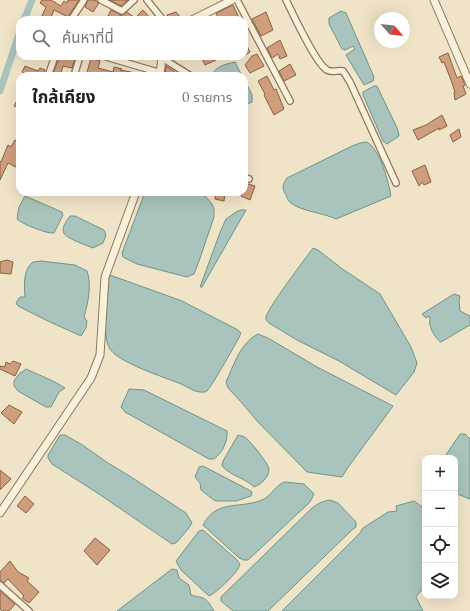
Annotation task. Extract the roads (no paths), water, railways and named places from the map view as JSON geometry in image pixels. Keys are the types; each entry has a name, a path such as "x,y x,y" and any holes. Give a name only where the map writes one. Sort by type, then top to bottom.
{"street":[{"path":"74,16 84,0"},
{"path":"101,0 122,11 134,0"},
{"path":"147,0 160,16"},
{"path":"200,16 232,0"},
{"path":"237,0 245,16"},
{"path":"286,0 314,54 322,65 326,70 343,71 350,82 396,183"},
{"path":"434,0 470,84"},
{"path":"248,21 290,101"},
{"path":"49,72 54,60"},
{"path":"75,72 79,60"},
{"path":"116,60 154,72"},
{"path":"160,72 162,60"},
{"path":"167,60 185,72"},
{"path":"0,513 91,378 100,355 105,277 135,196"},
{"path":"0,585 29,611"}],"water":[{"path":"341,11 346,13 374,77 373,81 364,85 346,55 355,49 353,46 345,50 342,49 329,24 329,18"},
{"path":"235,62 240,72 214,72 224,65"},
{"path":"377,86 398,130 399,136 387,144 383,141 363,95 363,92"},
{"path":"248,87 252,95 252,102 248,104"},
{"path":"366,142 371,145 379,157 386,174 391,196 336,219 300,208 290,202 283,188 287,178 352,146"},
{"path":"25,196 62,212 63,215 54,233 35,228 17,219 19,207"},
{"path":"143,196 204,196 212,204 214,209 214,217 194,274 187,277 137,264 123,257 122,253"},
{"path":"241,210 246,210 202,287 200,287 226,219"},
{"path":"70,216 75,216 104,230 106,235 103,243 93,248 65,235 63,229"},
{"path":"313,248 380,294 411,347 417,363 414,372 396,395 339,361 297,340 266,320 267,313 286,284"},
{"path":"41,261 75,265 87,271 89,288 84,317 87,321 86,328 81,336 18,306 16,303 20,297 25,297 24,283 27,269 33,262"},
{"path":"110,275 182,301 238,330 241,333 207,391 195,391 144,370 122,359 111,351 107,341 105,323 107,292"},
{"path":"454,294 460,296 460,311 470,316 470,325 441,342 432,330 429,316 426,318 422,314"},
{"path":"258,334 268,338 317,367 393,406 342,477 307,472 258,422 228,388 226,382 238,355 247,343"},
{"path":"26,369 65,388 59,392 51,407 46,407 18,391 14,386 14,381 19,374"},
{"path":"129,389 144,390 227,431 227,439 220,454 214,459 209,459 125,412 121,407"},
{"path":"460,434 465,434 470,439 470,499 458,494 458,455 446,455"},
{"path":"60,435 65,435 81,444 186,513 192,523 188,529 176,543 172,544 52,464 48,458 48,455"},
{"path":"238,435 245,437 252,444 263,458 269,469 268,475 264,480 254,487 222,466 223,461"},
{"path":"203,466 249,490 252,492 251,496 236,501 215,501 201,490 200,483 195,477 199,467"},
{"path":"285,482 304,484 314,494 310,502 248,560 243,560 238,557 203,525 215,511 230,506 247,504 264,499 279,485"},
{"path":"330,500 338,503 356,522 356,527 268,611 233,611 221,601 221,597 311,509 324,501"},
{"path":"414,501 422,507 422,590 416,597 423,611 282,611 360,533 363,528 388,512 397,511 396,506"},
{"path":"203,530 240,564 239,568 227,582 209,596 181,570 176,561 199,531"},
{"path":"172,569 177,570 179,578 189,585 191,595 205,599 214,611 117,611"}],"waterway":[{"path":"26,16 32,0"},
{"path":"0,91 16,43"}]}
